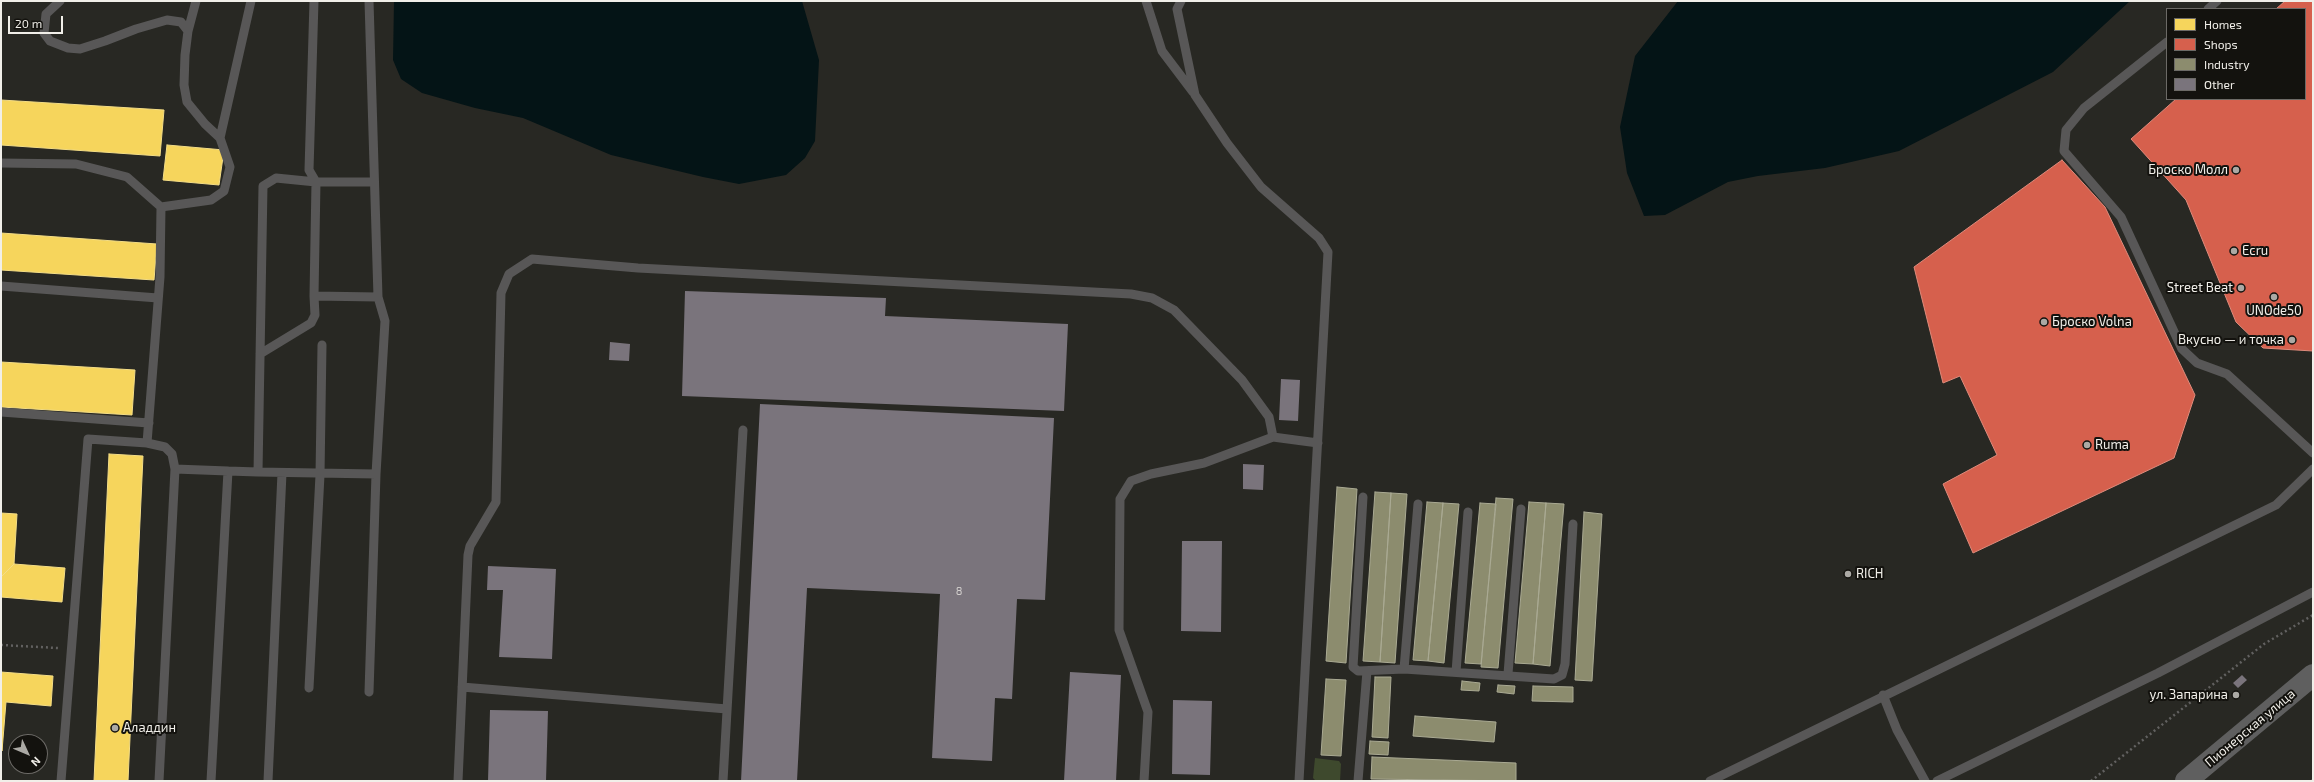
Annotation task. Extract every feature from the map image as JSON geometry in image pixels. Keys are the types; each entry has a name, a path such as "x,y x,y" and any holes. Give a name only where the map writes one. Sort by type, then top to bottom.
{"main road":[{"name":"Пионерская улица","path":"2186,781 2313,676"}],"lane":[{"path":"60,1 46,14 44,33 50,42 68,48 80,49 136,29 167,20 181,22 188,31"},
{"path":"161,207 211,200 224,191 230,167 220,138 205,124 187,102 184,85 188,31 196,1"},
{"path":"220,138 251,1"},
{"path":"260,354 311,323 315,315 316,182 309,170 314,1"},
{"path":"369,1 378,297 385,321 376,474 369,692"},
{"path":"1146,1 1162,51 1195,94 1227,143 1261,187 1319,238 1328,252 1299,781"},
{"path":"1181,1 1177,9 1195,94"},
{"path":"2209,8 2218,1"},
{"path":"2166,43 2084,108 2066,130 2064,150 2120,217 2182,349 2197,363 2227,374 2313,453"},
{"path":"1,163 76,164 127,176 161,207 158,298 147,442"},
{"path":"258,472 263,186 276,178 316,182 374,182"},
{"path":"458,781 468,555 470,546 496,502 500,293 509,274 532,259 638,268 1131,294 1152,298 1174,310 1242,380 1269,417 1273,437"},
{"path":"1,286 158,298"},
{"path":"314,296 378,297"},
{"path":"309,688 320,474 322,344"},
{"path":"1,412 149,423"},
{"path":"723,781 743,430"},
{"path":"1144,781 1148,712 1119,630 1120,499 1131,481 1151,474 1204,463 1273,437 1318,444"},
{"path":"61,781 88,439 147,442 165,447 172,454 175,469 159,781"},
{"path":"175,469 320,474 376,474"},
{"path":"1710,781 2276,504 2313,469"},
{"path":"211,781 228,471"},
{"path":"268,781 282,473"},
{"path":"1363,497 1353,667 1355,671 1404,669 1508,674 1554,679 1562,675 1565,664 1573,524"},
{"path":"1404,669 1418,504"},
{"path":"1508,674 1521,509"},
{"path":"1456,672 1468,512"},
{"path":"1937,781 2158,673 2313,592"},
{"path":"1358,781 1366,671"},
{"path":"462,687 728,708"},
{"path":"1883,696 1897,730 1925,781"}],"path":[{"path":"2091,781 2264,644 2313,615"},
{"path":"1,645 71,649"}],"green space":[{"path":"1315,758 1339,761 1341,764 1340,781 1316,781 1313,778"}],"shaded area":[{"path":"394,1 802,1 819,60 815,141 805,158 786,175 739,184 611,155 523,118 475,108 422,93 401,79 393,60"},
{"path":"1678,1 2130,1 2053,72 1899,151 1825,168 1758,176 1728,182 1665,215 1644,216 1627,173 1620,127 1635,56"}],"building: Homes":[{"path":"1,100 164,110 160,156 1,145"},
{"path":"167,145 224,150 219,185 163,180"},
{"path":"1,233 157,244 154,280 1,270"},
{"path":"1,362 135,370 132,415 1,407"},
{"path":"109,454 143,456 128,781 94,781"},
{"path":"1,513 17,514 14,564 1,577"},
{"path":"14,564 65,568 62,602 1,597 1,577"},
{"path":"1,672 53,676 51,706 6,702 2,751"}],"building: Shops":[{"name":"Броско Молл","path":"2285,1 2313,1 2313,351 2263,348 2236,322 2186,200 2131,139 2175,100 2306,100 2306,8 2277,8"},
{"name":"Броско Volna","path":"2062,160 2105,207 2195,395 2174,458 1973,553 1943,484 1997,455 1960,376 1943,383 1914,267"}],"building: Industry":[{"path":"1337,487 1357,489 1346,663 1326,661"},
{"path":"1375,492 1391,493 1380,662 1363,661"},
{"path":"1391,493 1407,494 1395,663 1380,662"},
{"path":"1496,498 1513,499 1498,668 1481,667"},
{"path":"1427,502 1443,503 1428,661 1413,660"},
{"path":"1529,502 1546,503 1533,664 1515,663"},
{"path":"1443,503 1459,504 1444,663 1428,661"},
{"path":"1480,503 1496,504 1481,664 1465,663"},
{"path":"1546,503 1564,504 1550,666 1533,664"},
{"path":"1584,512 1602,514 1592,681 1575,680"},
{"path":"1375,677 1391,677 1388,738 1372,737"},
{"path":"1326,679 1346,680 1341,756 1321,755"},
{"path":"1462,681 1480,683 1479,691 1461,690"},
{"path":"1498,685 1515,686 1514,694 1497,692"},
{"path":"1533,686 1573,687 1573,702 1532,701"},
{"path":"1415,716 1496,722 1494,742 1413,736"},
{"path":"1370,741 1389,742 1388,755 1369,754"},
{"path":"1372,757 1516,763 1516,781 1371,779"}],"building: Other":[{"path":"685,291 886,298 885,316 1068,324 1064,411 682,396"},
{"path":"610,342 630,344 629,361 609,360"},
{"path":"1281,379 1300,380 1298,421 1279,420"},
{"path":"760,404 1054,418 1045,600 1017,599 1012,699 995,698 992,761 932,758 940,594 807,588 797,781 741,781"},
{"path":"1243,464 1264,465 1263,490 1243,489"},
{"path":"1182,541 1222,541 1221,632 1181,631"},
{"path":"488,566 556,569 552,659 499,657 503,590 487,590"},
{"path":"1070,672 1121,675 1116,781 1064,781"},
{"path":"2242,675 2247,680 2238,688 2233,683"},
{"path":"1173,700 1212,701 1210,775 1172,774"},
{"path":"490,710 548,711 546,781 488,781"}],"place":[{"name":"Броско Молл","path":"2236,170"},
{"name":"Ecru","path":"2234,251"},
{"name":"Street Beat","path":"2241,288"},
{"name":"UNOde50","path":"2274,297"},
{"name":"Броско Volna","path":"2044,322"},
{"name":"Вкусно — и точка","path":"2292,340"},
{"name":"Ruma","path":"2087,445"},
{"name":"RICH","path":"1848,574"},
{"name":"ул. Запарина","path":"2236,695"},
{"name":"Аладдин","path":"115,728"}]}
